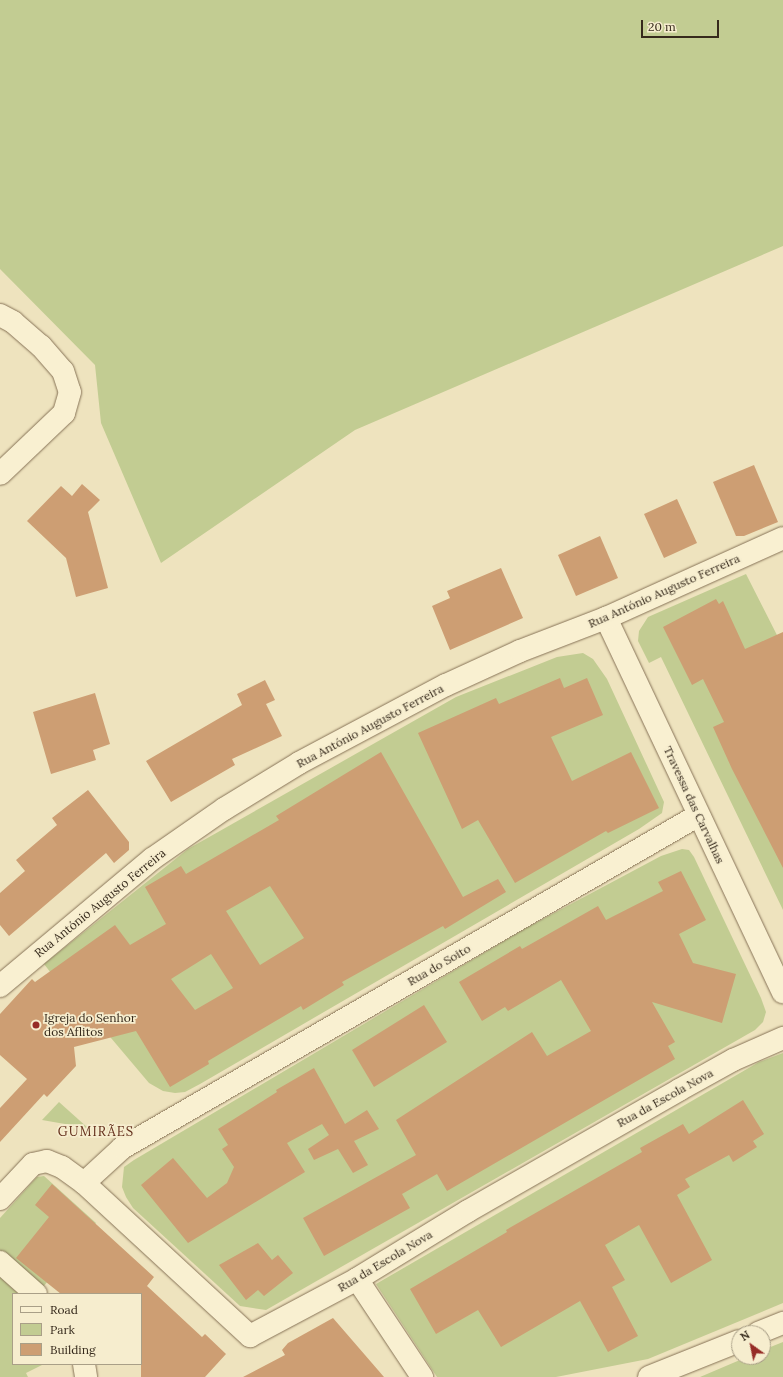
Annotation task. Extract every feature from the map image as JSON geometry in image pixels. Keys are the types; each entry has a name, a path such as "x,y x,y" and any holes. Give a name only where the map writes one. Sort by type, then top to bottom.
{"street":[{"path":"0,315 13,322 41,346 63,371 70,392 64,413 0,474"},
{"name":"Rua António Augusto Ferreira","path":"0,986 152,859 261,786 370,724 446,685 520,651 606,618 783,538"},
{"name":"Travessa das Carvalhas","path":"606,618 783,992"},
{"name":"Rua do Soito","path":"84,1183 122,1148 698,815"},
{"name":"Rua da Escola Nova","path":"0,1199 19,1177 33,1164 47,1161 62,1167 84,1183 250,1336 357,1279 468,1211 679,1090 734,1060 783,1038"},
{"path":"0,1262 35,1293"},
{"path":"357,1279 422,1377"},
{"path":"771,1328 783,1323"},
{"path":"649,1377 731,1344"},
{"path":"84,1365 86,1377"}],"green space":[{"path":"0,0 783,0 783,246 355,430 161,563 101,423 95,365 0,269"},
{"path":"746,574 783,647 783,910 661,657 649,663 638,641 639,631 648,617"},
{"path":"583,653 593,659 607,679 664,802 662,813 639,829 200,1084 185,1092 175,1093 163,1091 149,1083 95,1019 89,1022 44,964 188,849 456,697 557,657"},
{"path":"682,849 689,850 694,857 761,998 766,1012 763,1022 755,1030 266,1310 240,1306 133,1208 122,1187 124,1167 134,1160 526,928 661,856"},
{"path":"783,1053 783,1303 648,1359 556,1377 437,1377 376,1284 759,1062"},
{"path":"59,1102 88,1128 42,1120"},
{"path":"44,1176 96,1223 43,1287 0,1251 0,1218 37,1177"},
{"path":"0,1277 18,1293 12,1293 12,1365 42,1365 26,1373 28,1377 0,1377"},
{"path":"783,1342 783,1377 700,1377 731,1364 771,1365 771,1347"}],"building":[{"path":"754,465 778,522 744,536 736,536 713,482"},
{"path":"82,484 100,500 88,512 108,588 76,597 66,558 27,521 61,486 72,496"},
{"path":"677,499 697,543 664,558 644,514"},
{"path":"600,536 618,578 576,596 558,555"},
{"path":"501,568 523,618 450,650 432,606 450,598 447,591"},
{"path":"716,599 719,604 723,601 745,649 783,632 783,868 732,769 713,727 724,722 703,679 692,685 663,627"},
{"path":"560,678 564,688 587,678 603,715 551,737 572,781 631,752 659,808 608,833 606,831 515,883 478,820 462,829 418,733 496,698 499,704"},
{"path":"265,680 275,700 266,704 282,736 232,759 235,765 171,802 146,761 242,705 237,694"},
{"path":"95,693 110,744 93,750 96,760 51,774 33,712"},
{"path":"381,752 463,897 498,879 506,892 445,929 443,926 342,982 344,985 303,1010 301,1006 208,1061 209,1064 170,1087 136,1031 74,1047 76,1066 47,1097 44,1094 0,1142 0,1108 27,1079 0,1055 0,1014 32,979 35,982 115,925 130,945 166,924 145,887 181,866 186,874 279,820 276,816","holes":["270,886 304,938 260,965 226,911","211,954 233,988 195,1010 171,979"]},
{"path":"88,790 129,842 129,850 114,863 106,853 9,936 0,925 0,893 25,871 16,860 57,825 52,818"},
{"path":"681,871 706,920 679,934 693,963 736,974 722,1023 652,1002 675,1042 668,1046 675,1059 447,1191 437,1174 402,1194 410,1208 324,1256 303,1218 416,1155 396,1120 532,1032 547,1056 591,1031 561,980 508,1011 505,1007 482,1021 459,982 520,946 522,949 598,906 606,920 663,891 658,882"},
{"path":"424,1005 447,1042 374,1087 352,1050"},
{"path":"314,1068 345,1124 367,1110 379,1129 354,1141 368,1165 353,1173 338,1149 314,1160 308,1149 329,1135 322,1124 287,1143 305,1172 188,1243 141,1185 173,1158 207,1198 227,1183 234,1167 222,1149 228,1145 218,1129 277,1092 276,1090"},
{"path":"743,1100 764,1134 753,1141 757,1147 733,1162 729,1155 685,1179 690,1187 677,1195 712,1260 671,1283 639,1225 605,1245 625,1280 612,1287 638,1336 608,1352 580,1301 501,1347 478,1310 436,1334 410,1289 507,1232 506,1230 642,1152 640,1148 683,1124 689,1134"},
{"path":"52,1184 154,1277 147,1286 202,1337 205,1334 226,1354 205,1377 141,1377 142,1293 60,1293 16,1258 49,1217 35,1205"},
{"path":"258,1243 272,1260 278,1255 293,1273 264,1296 258,1290 246,1300 219,1265"},
{"path":"333,1318 384,1377 243,1377 285,1355 282,1350 288,1343"}],"place":[{"name":"Igreja do Senhor dos Aflitos","path":"36,1025"}],"district":[{"name":"GUMIRÃES","path":"96,1132"}]}
